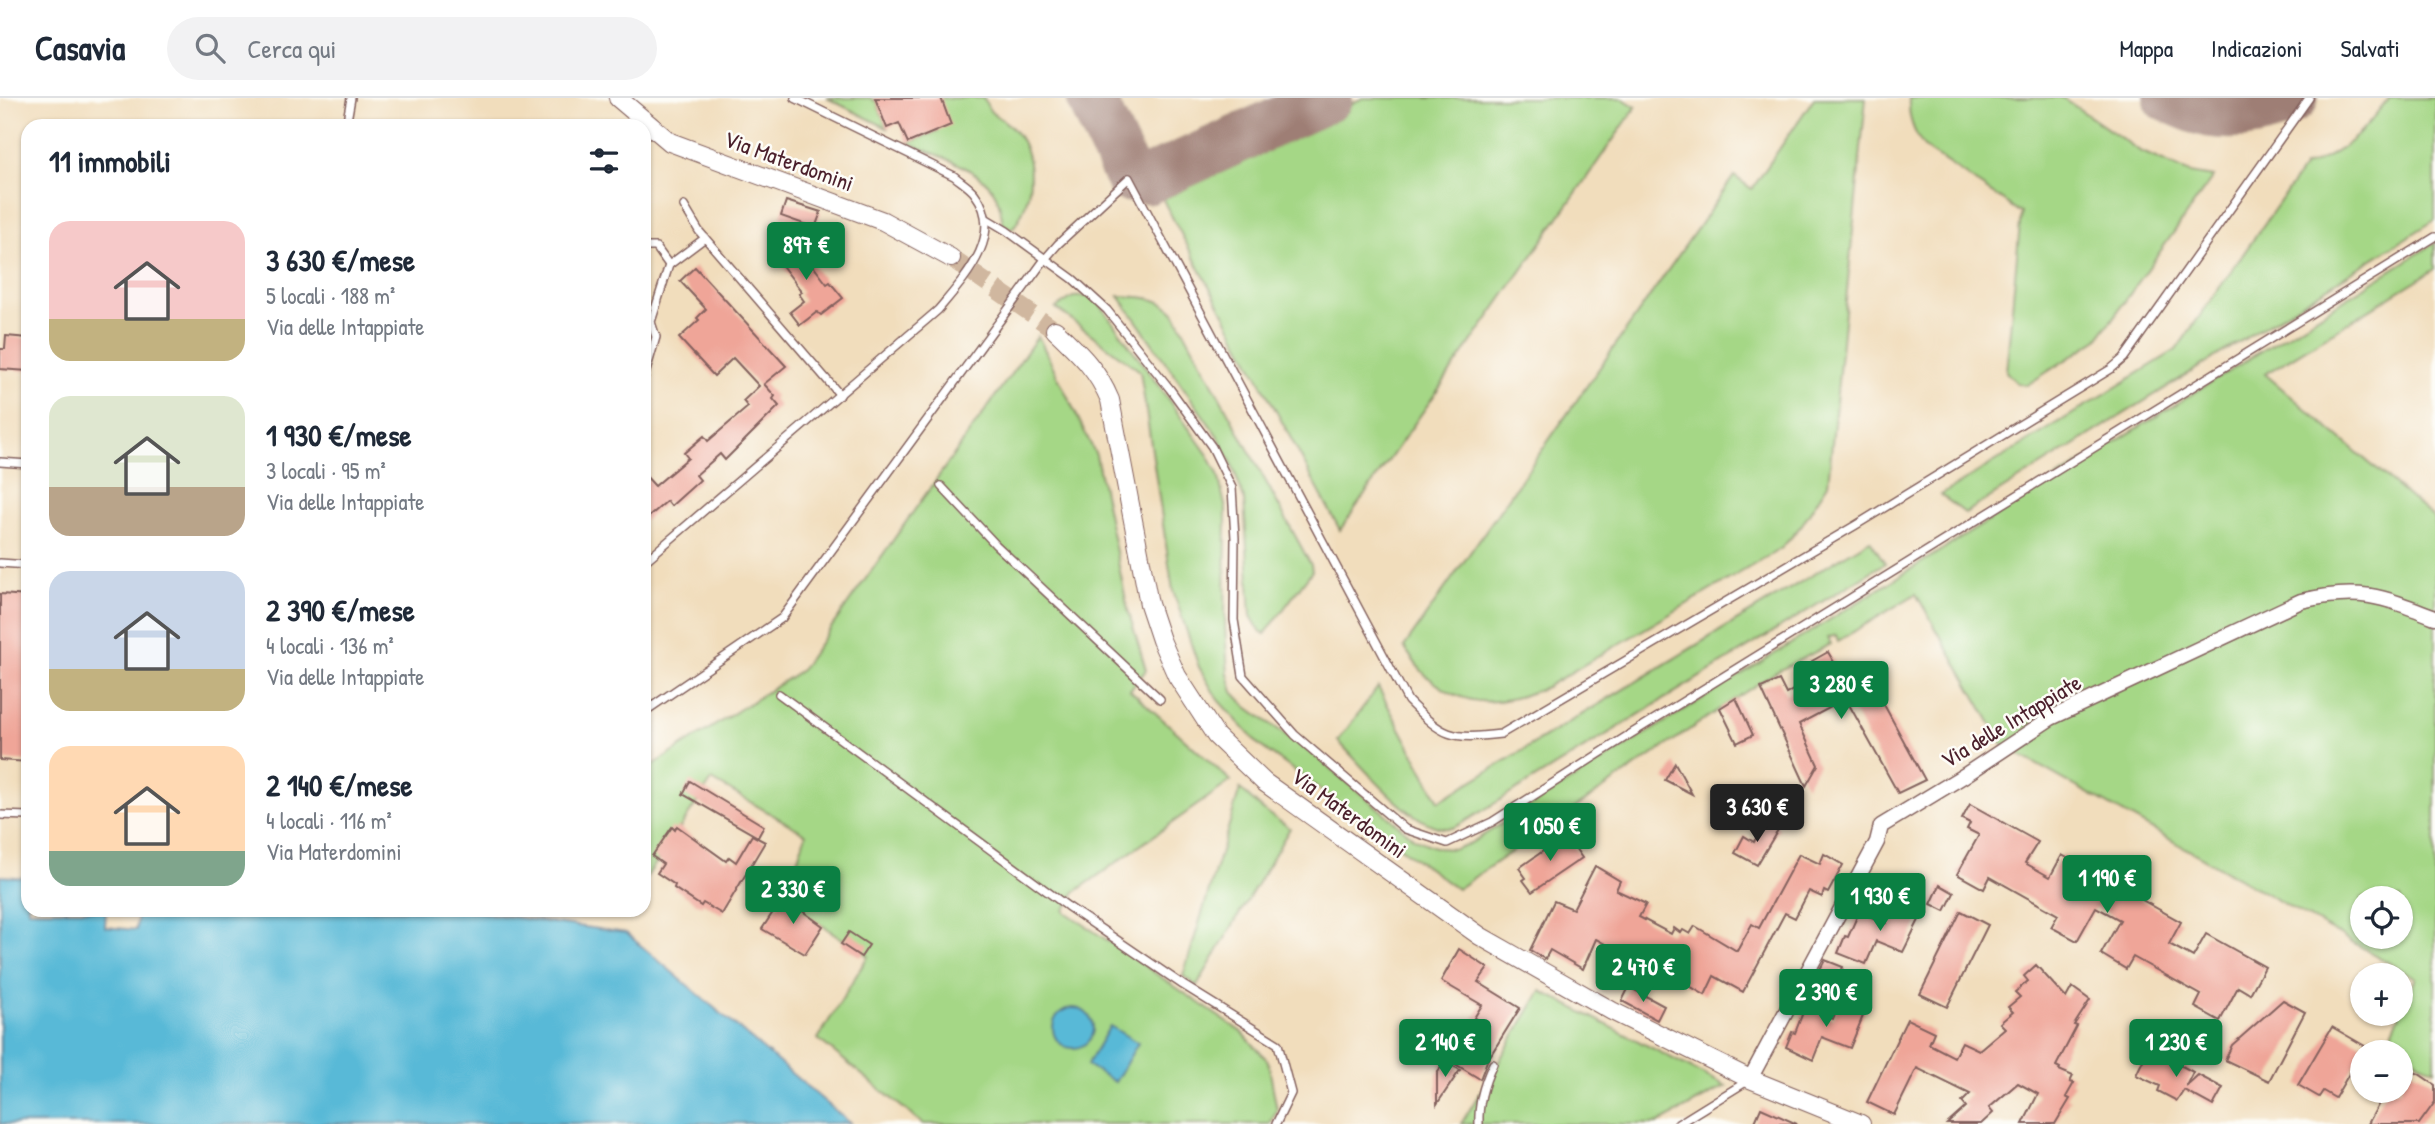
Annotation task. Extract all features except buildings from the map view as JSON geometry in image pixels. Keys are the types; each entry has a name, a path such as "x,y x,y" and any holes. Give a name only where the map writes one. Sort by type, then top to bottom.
{"street":[{"name":"Via Materdomini","path":"618,98 643,119"},
{"name":"Via Materdomini","path":"651,126 670,142 883,221 951,258"},
{"name":"Via Materdomini","path":"1055,330 1087,360 1101,379 1110,400 1149,604 1177,676 1216,736 1264,782 1480,936 1612,1011 1749,1079 1858,1124"},
{"name":"Via delle Intappiate","path":"1749,1079 1877,842 1881,826 2051,718 2301,600 2330,594 2358,593 2386,598 2435,617"}],"lane":[{"path":"347,119 351,98"},
{"path":"651,556 946,301 984,247 987,219 975,194 954,176 795,98"},
{"path":"651,707 782,618 1045,259 1129,178 1408,701 1434,726 1452,736 1470,738 1501,734 1856,525 2111,369 2124,358 2309,98"},
{"path":"684,206 705,238 840,395"},
{"path":"987,219 1073,279 1107,310 1212,447 1232,488 1235,538 1234,620 1243,676 1295,735 1405,829 1447,842 1492,822 2435,237"},
{"path":"651,354 656,337 651,322 668,265 705,238"},
{"path":"651,247 656,247 668,265"},
{"path":"0,462 21,464"},
{"path":"941,486 996,545 1160,699"},
{"path":"0,563 21,564"},
{"path":"779,694 1067,906 1183,985 1278,1044 1292,1093 1276,1124"},
{"path":"0,815 21,816"},
{"path":"1479,1124 1478,1108 1493,1064"},
{"path":"1678,1124 1749,1079"}],"green space":[{"path":"827,98 870,98 877,102 887,128"},
{"path":"941,98 984,98 992,113 1009,125 1025,148 1029,162 1029,191 1020,218 1012,229 1003,224 996,196 987,183 967,169 908,143 938,131 930,109"},
{"path":"1363,98 1622,98 1636,107 1340,530 1164,202 1168,188"},
{"path":"1814,98 1866,98 1828,484 1801,526 1782,548 1546,687 1514,698 1485,702 1470,700 1442,688 1421,671 1404,647 1734,176 1752,189"},
{"path":"1909,98 2063,98 2140,151 2190,173 2213,177 2098,339 2027,385 2017,383 2006,372 2021,213 1924,147 1912,124"},
{"path":"2389,98 2435,98 2435,220 1965,513 1941,495 2176,350 2304,167 2331,155 2352,140"},
{"path":"2435,243 2435,269 2265,374 2435,519 2435,1070 2413,1058 2413,1040 2389,1040 2395,1026 2413,1026 2413,985 2416,978 2413,976 2413,963 2389,963 2364,949 2413,949 2413,886 2350,886 2350,941 2004,746 1916,594 1838,641 1836,635 1828,638 1831,644 1776,672 1721,708 1457,889 1259,745 1218,700 1199,667 1173,591 1140,371 1056,308 1073,297 1094,296 1208,455 1218,474 1226,510 1225,627 1228,674 1233,692 1247,707 1322,761 1415,839 1437,848 1455,849 1469,844"},
{"path":"1119,296 1155,300 1174,312 1311,565 1312,571 1265,634 1261,633 1251,616 1244,499 1231,462 1219,438"},
{"path":"1038,336 1096,455 1128,610 1146,670 1130,690 1231,781 1075,892 1064,911 1243,1033 1268,1061 1277,1110 1270,1124 923,1124 818,1039 868,956 784,900 806,834 712,780 651,871 651,766 801,670"},
{"path":"1870,540 1885,563 1452,828 1438,827 1406,809 1338,741 1378,687 1439,801"},
{"path":"1240,789 1264,811 1290,828 1197,986 1183,976"},
{"path":"1541,991 1726,1086 1657,1124 1461,1124"}],"water":[{"path":"0,876 21,878 21,917 106,917 105,927 136,930 137,917 514,917 626,933 850,1123 0,1124"},
{"path":"1073,1008 1087,1014 1093,1028 1087,1042 1073,1048 1059,1042 1053,1028 1059,1014"},
{"path":"1110,1026 1138,1043 1115,1082 1087,1065"}],"taxiway":[{"path":"1091,98 1129,178 1148,180 1328,98"},
{"path":"2168,98 2204,112 2231,115 2264,110 2294,98"}],"tunnel":[{"path":"951,258 1055,330"}]}
